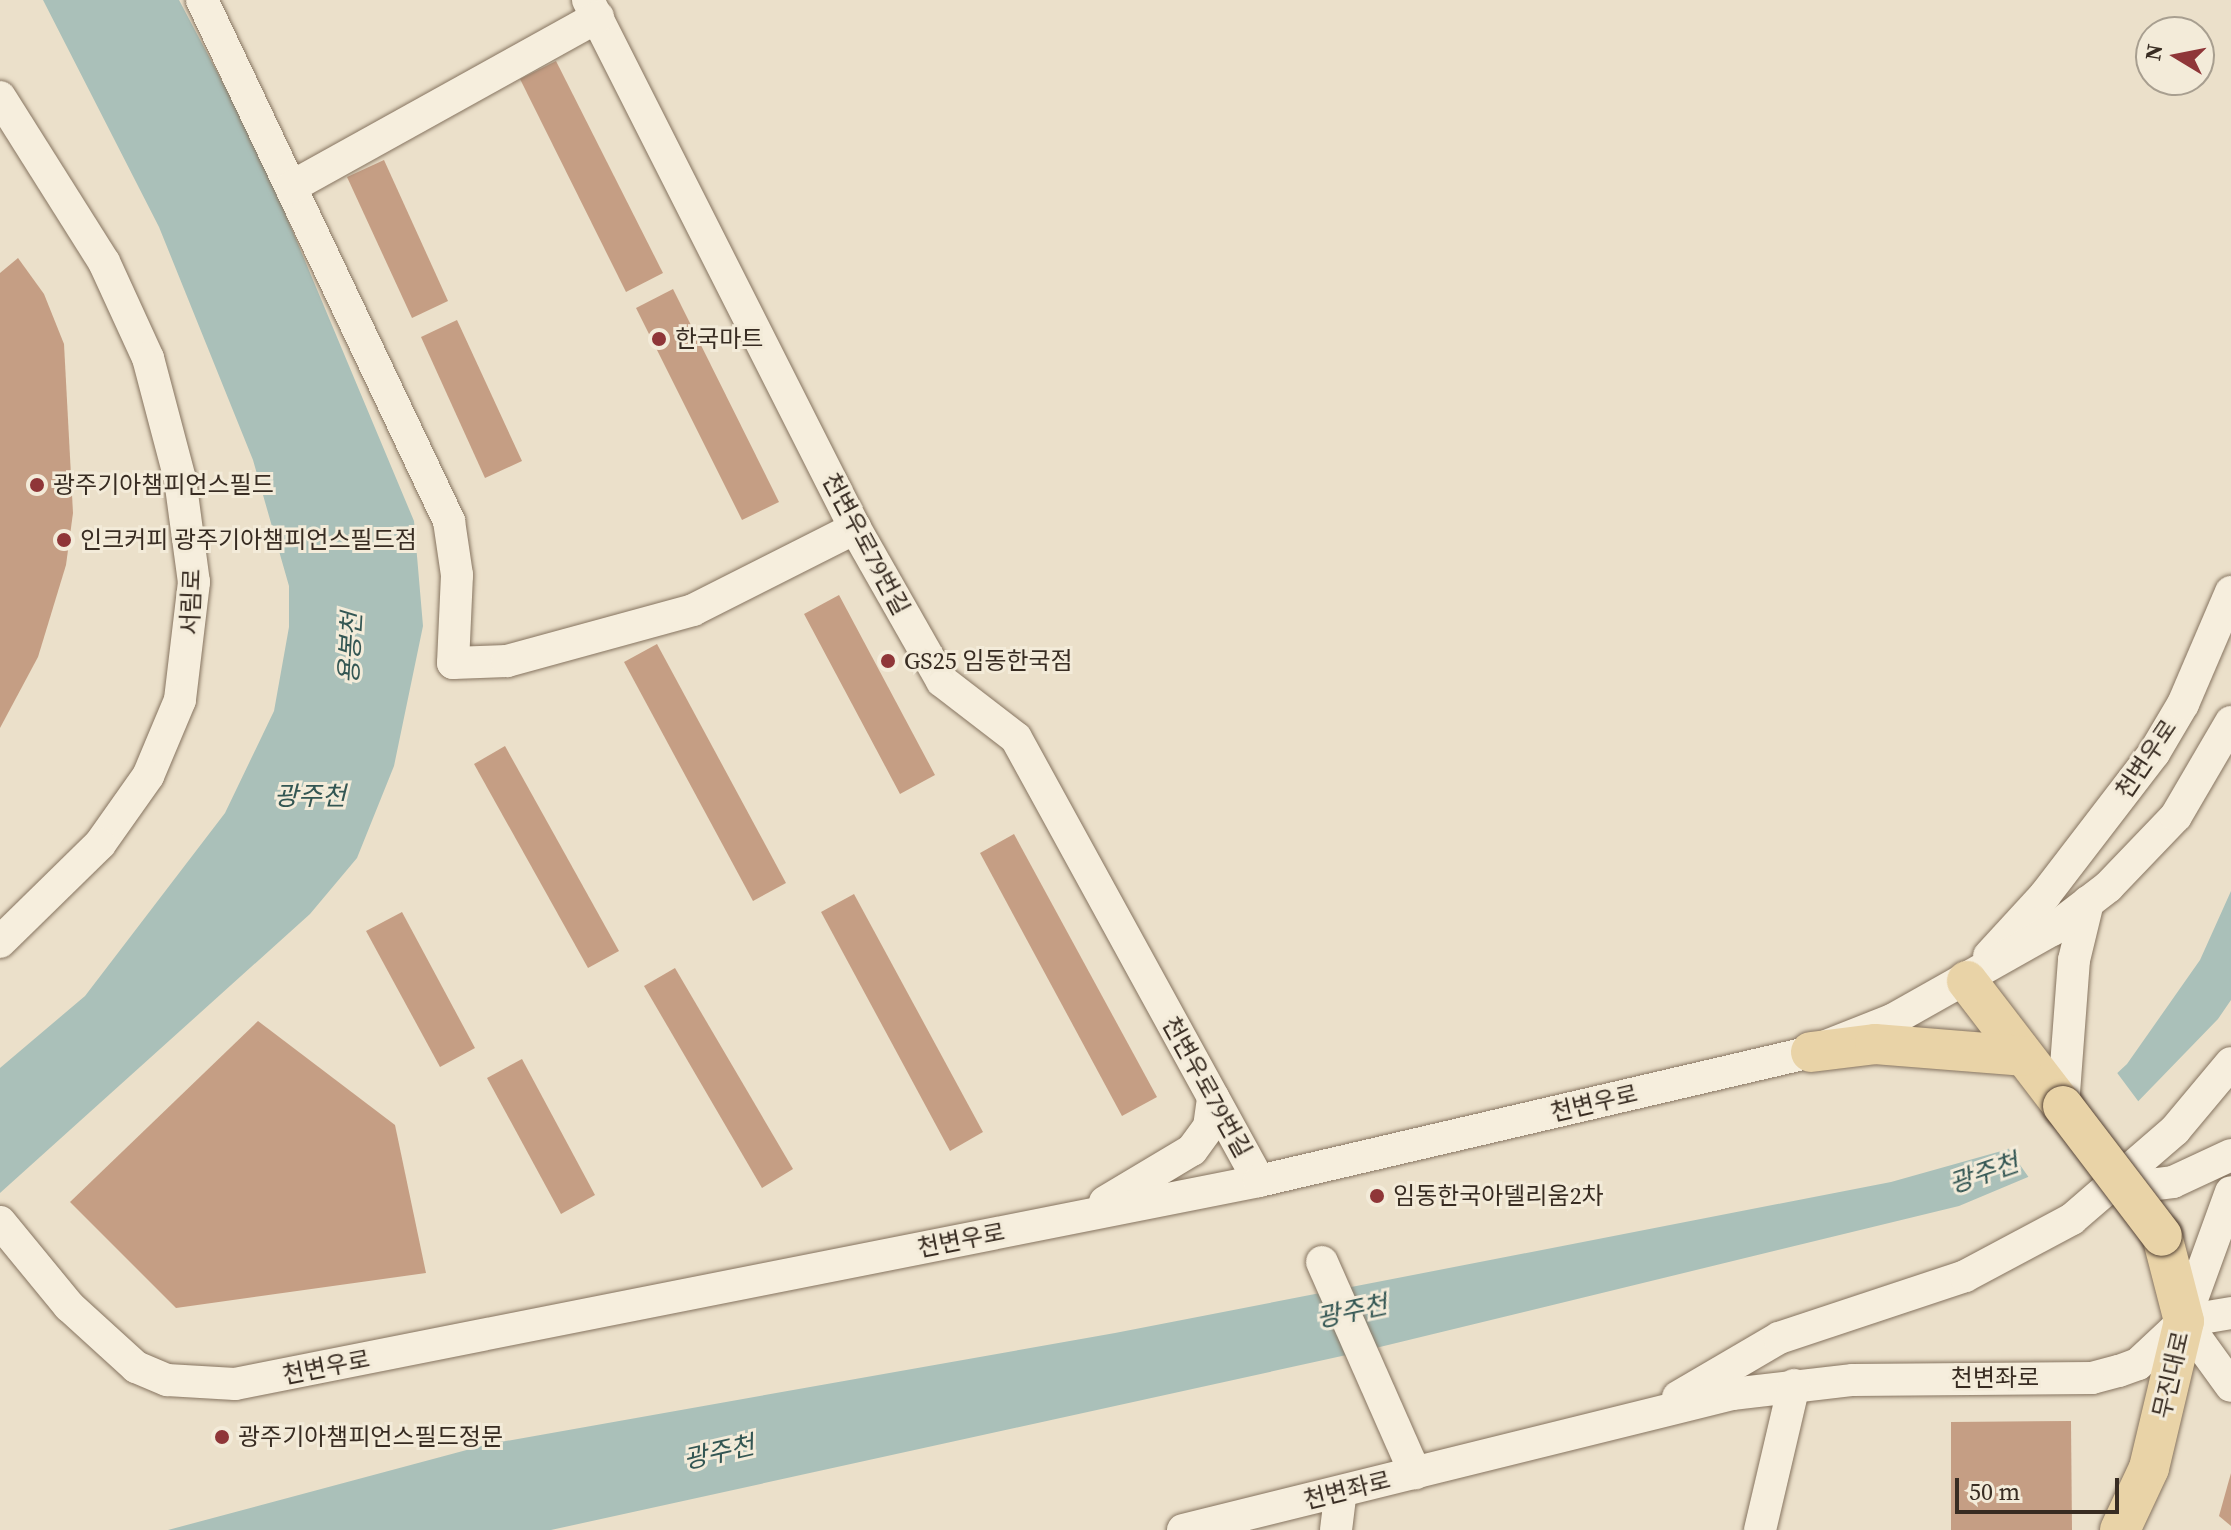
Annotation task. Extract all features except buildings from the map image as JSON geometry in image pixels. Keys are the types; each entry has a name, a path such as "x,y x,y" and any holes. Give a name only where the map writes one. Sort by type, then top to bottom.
{"main road":[{"path":"1967,981 2125,1188"},
{"path":"1811,1052 1875,1044 2023,1056"},
{"name":"무진대로","path":"2120,1530 2149,1468 2184,1321 2162,1236 2125,1188"},
{"name":"무진대로","path":"2149,1468 2151,1530"}],"street":[{"path":"202,0 449,521 457,575 453,663 507,661 682,614 855,528"},
{"path":"291,187 593,8"},
{"name":"천변우로79번길","path":"593,8 855,528 942,681 1016,738 1259,1181"},
{"name":"서림로","path":"0,97 104,262 148,358 180,479 194,582 180,700 148,776 100,844 0,942"},
{"name":"천변우로","path":"1967,981 2045,895 2154,753 2183,704 2231,592"},
{"name":"천변우로","path":"0,1222 116,1352 167,1380 199,1384 288,1375 1259,1181 1811,1052 1967,981 2088,902 2176,816 2231,722"},
{"path":"2063,1106 2074,960 2088,902"},
{"name":"천변좌로","path":"1652,1414 1779,1338 1965,1276 2072,1219 2175,1130 2231,1063"},
{"path":"1081,1216 1192,1150 1209,1127 1213,1097"},
{"path":"2125,1188 2173,1182 2231,1155"},
{"name":"천변좌로","path":"1183,1530 1652,1414 1794,1385 2092,1378 2138,1364 2184,1321 2231,1192"},
{"path":"1322,1262 1415,1473"},
{"path":"2231,1313 2184,1321 2231,1386"},
{"path":"1760,1530 1794,1385"},
{"path":"1336,1530 1341,1492"},
{"path":"1290,1530 1305,1500"}],"water":[{"name":"광주천","path":"43,0 179,0 259,151 414,521 423,626 394,766 357,858 310,914 0,1193 0,1068 85,996 225,813 274,711 289,627 289,586 253,460 159,227"},
{"name":"광주천","path":"2231,891 2231,1000 2218,1019 2090,1151 1959,1206 1351,1354 551,1530 168,1530 489,1444 1115,1333 1891,1182 2005,1150 2059,1127 2127,1064 2200,960"}],"pier":[{"path":"2115,1070 2141,1105 2092,1155 2032,1182 2006,1145 2057,1123"}],"place":[{"name":"한국마트","path":"659,339"},
{"name":"광주기아챔피언스필드","path":"37,485"},
{"name":"인크커피 광주기아챔피언스필드점","path":"64,540"},
{"name":"GS25 임동한국점","path":"888,661"},
{"name":"임동한국아델리움2차","path":"1377,1196"},
{"name":"광주기아챔피언스필드정문","path":"222,1437"}],"water label":[{"name":"용봉천","path":"351,648"}]}
